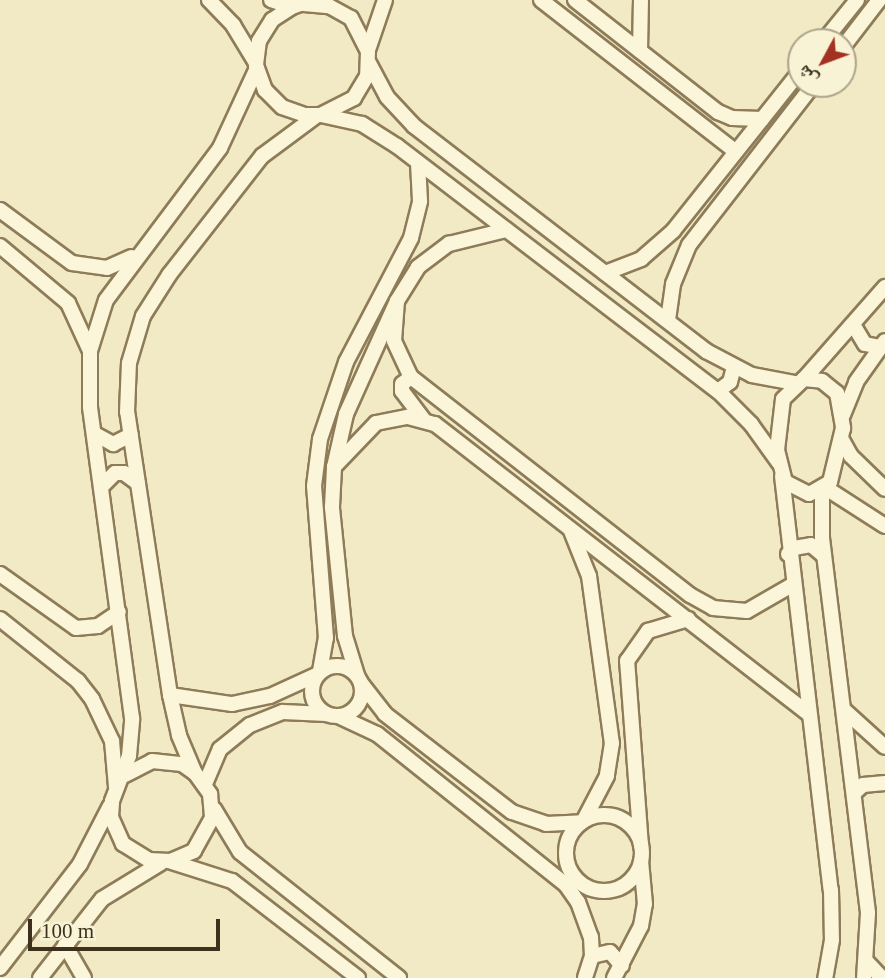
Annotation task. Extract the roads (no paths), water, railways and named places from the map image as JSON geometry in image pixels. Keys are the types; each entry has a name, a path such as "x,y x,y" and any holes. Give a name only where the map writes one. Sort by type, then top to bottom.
{"street":[{"path":"209,0 233,25 273,99 293,112 362,124 415,161 718,391 751,424 796,491 824,489 885,526"},
{"path":"271,0 329,6 351,18 387,97 428,138 734,368 831,386 842,416 842,440 824,489 824,556 868,913 864,978"},
{"path":"385,0 354,98 319,116 261,156 154,295 134,339 129,363 131,435 170,695 179,735 212,805 240,852 268,877 400,978"},
{"path":"541,0 736,152"},
{"path":"575,0 718,112 732,118 762,119"},
{"path":"640,51 641,0"},
{"path":"834,28 857,0"},
{"path":"857,29 880,0"},
{"path":"303,4 264,30 257,66 220,148 106,300 90,351 95,434 132,718 111,817 123,844 149,860 212,872 253,896 358,978"},
{"path":"606,273 641,259 673,231 787,88"},
{"path":"668,320 673,284 688,245 803,98"},
{"path":"428,138 417,147 415,161 417,220 404,255 346,362 320,439 314,486 326,638 312,698 333,715 377,734 558,878 578,902 586,919 592,956 585,978"},
{"path":"0,210 72,263 107,268 139,253"},
{"path":"200,778 220,749 250,725 283,712 333,715 360,701 359,679 344,622 332,506 334,467 346,414 397,301 418,267 449,244 506,230"},
{"path":"673,231 688,245"},
{"path":"0,246 68,303 90,351"},
{"path":"404,255 415,256 418,267"},
{"path":"825,978 832,940 831,890 788,554 780,470 780,409 799,381 854,327 885,287"},
{"path":"397,301 394,341 411,377 713,608 747,611 792,585"},
{"path":"854,327 865,344 883,344"},
{"path":"842,416 856,382 883,344"},
{"path":"718,391 730,382 734,368"},
{"path":"411,377 404,381 402,391 424,420"},
{"path":"334,467 376,423 408,417 424,420 444,430 809,714"},
{"path":"95,434 113,444 131,435"},
{"path":"842,440 851,456 885,489"},
{"path":"103,485 115,473 124,472 138,483"},
{"path":"569,527 589,576 612,743 604,784 566,844 566,857 578,880 578,902"},
{"path":"788,554 802,545 819,549 824,556"},
{"path":"0,574 76,628 98,626 119,612"},
{"path":"618,972 641,926 645,904 627,660 648,631 711,622 713,608"},
{"path":"0,619 78,681 92,699 112,741 118,788"},
{"path":"170,695 232,704 270,696 318,673 343,666 359,679 386,714 512,813 546,824 583,821 598,815 625,822 641,853"},
{"path":"844,710 885,747"},
{"path":"3,959 80,864 118,788 152,761 182,764 200,778"},
{"path":"854,793 863,785 885,783"},
{"path":"40,978 102,900 131,878 202,842 212,805"},
{"path":"558,878 578,880 602,891 616,889 628,883 641,853"},
{"path":"253,896 259,881 268,877"},
{"path":"65,945 84,978"},
{"path":"592,956 610,952 618,972"},
{"path":"867,962 881,978"}]}
